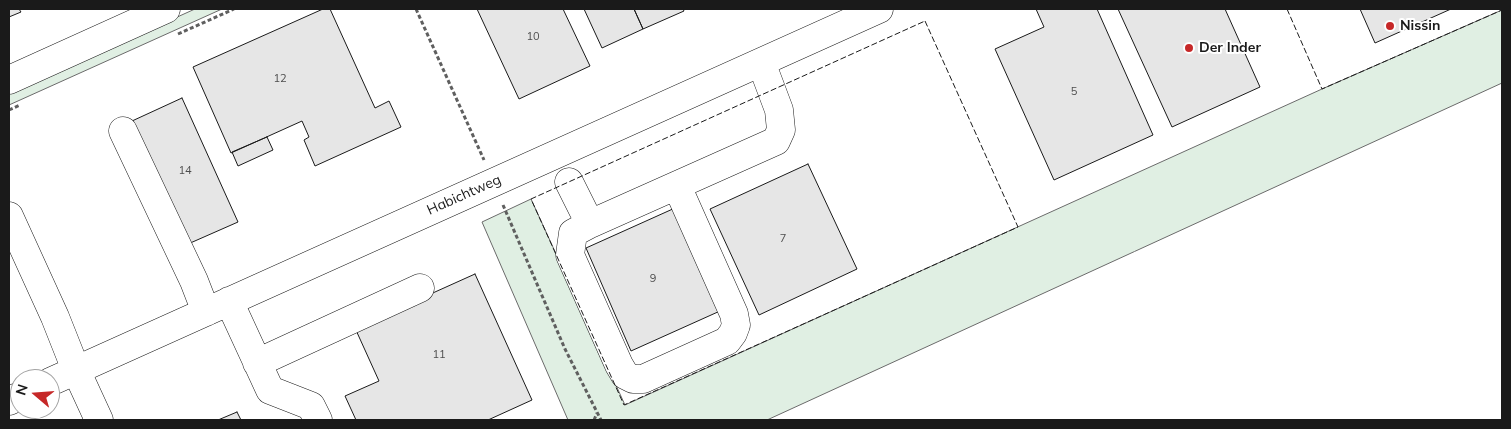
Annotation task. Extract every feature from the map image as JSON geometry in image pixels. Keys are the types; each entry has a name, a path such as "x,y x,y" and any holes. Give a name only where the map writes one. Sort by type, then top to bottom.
{"street":[{"path":"9,80 166,9"},
{"name":"Habichtweg","path":"60,377 879,9"},
{"path":"677,186 734,314 736,325 727,341 643,379 633,379 624,375 570,255 573,233 776,141 781,130 780,110 761,62"},
{"path":"123,131 194,281 217,306 257,363 270,390 311,406 318,420"},
{"path":"569,182 590,224"},
{"path":"9,216 55,316 76,370 99,420"},
{"path":"257,363 420,288"}],"path":[{"path":"416,9 565,349 601,420"},
{"path":"594,420 597,413"}],"green space":[{"path":"195,9 222,9 9,105 9,93"},
{"path":"1502,10 1502,83 767,420 568,420 482,222 531,199 625,405 1322,89"}],"building":[{"path":"9,9 19,9 21,12 9,17"},
{"path":"323,9 330,9 375,108 389,101 401,127 315,166 304,140 309,137 302,121 231,153 193,67"},
{"path":"477,9 563,9 590,66 519,99"},
{"path":"584,9 634,9 643,29 602,48"},
{"path":"634,9 683,9 684,11 643,29"},
{"path":"1036,9 1097,9 1153,135 1054,180 995,49 1044,27"},
{"name":"Der Inder","path":"1118,9 1225,9 1260,87 1172,127"},
{"name":"Nissin","path":"1360,9 1451,9 1375,43"},
{"path":"182,98 238,222 188,244 132,121"},
{"path":"267,137 273,150 238,166 232,152"},
{"path":"808,164 857,269 759,315 710,209"},
{"path":"675,208 720,311 631,351 586,248"},
{"path":"475,274 532,400 488,420 356,420 345,396 379,381 355,328"},
{"path":"237,412 241,420 218,420"}],"fence":[{"path":"1287,9 1322,89 1502,10"},
{"path":"925,21 1018,227 624,405 531,199 925,21"}],"place":[{"name":"Nissin","path":"1390,26"},
{"name":"Der Inder","path":"1189,48"}]}
